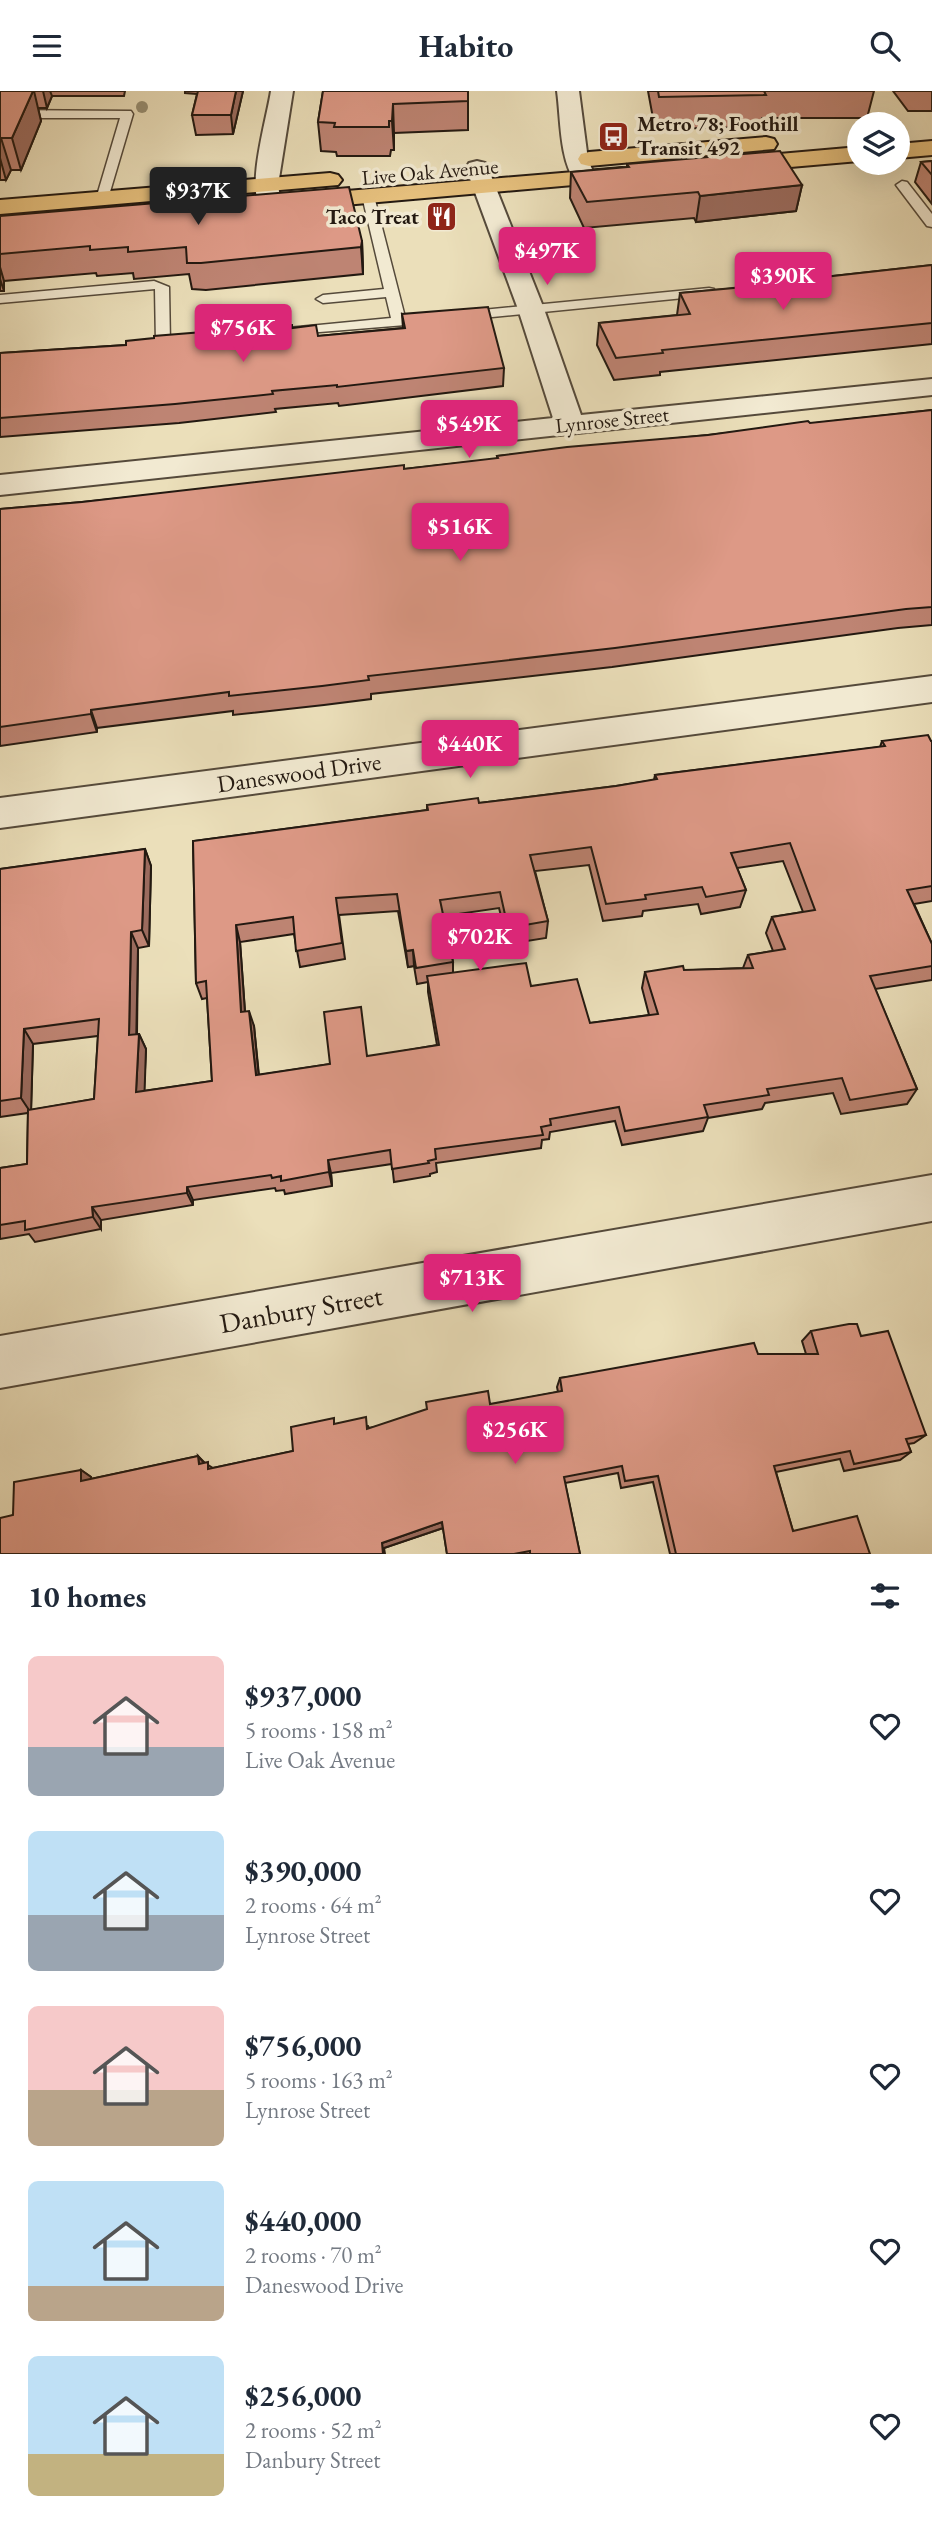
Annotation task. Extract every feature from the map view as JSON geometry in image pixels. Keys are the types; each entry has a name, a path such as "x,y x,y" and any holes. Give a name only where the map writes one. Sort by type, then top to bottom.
{"main road":[{"path":"910,132 932,130"},
{"name":"Live Oak Avenue","path":"581,169 847,138"},
{"path":"910,150 932,148"},
{"name":"Live Oak Avenue","path":"0,226 268,194 581,169 847,155"},
{"name":"Live Oak Avenue","path":"0,207 102,199 268,194 369,196 480,177"}],"street":[{"path":"268,194 282,91"},
{"path":"568,91 581,169"},
{"path":"480,177 531,309 570,424"},
{"name":"Lynrose Street","path":"0,485 932,387"},
{"name":"Daneswood Drive","path":"0,813 932,689"},
{"name":"Danbury Street","path":"0,1361 932,1198"}],"lane":[{"path":"0,114 128,115 102,199"},
{"path":"902,185 932,223"},
{"path":"369,196 399,322"},
{"path":"0,299 155,285 162,287 163,344"},
{"path":"274,334 722,291"},
{"path":"323,299 391,292"}],"building":[{"path":"0,91 33,91 12,138 1,138 0,141"},
{"path":"198,91 236,91 231,115 192,115"},
{"path":"323,91 468,91 468,101 393,104 389,127 334,127 335,123 318,122"},
{"path":"658,91 764,91 766,95 659,97"},
{"path":"780,151 802,185 700,196 698,192 587,202 571,172 629,167 627,164"},
{"path":"932,161 932,175 921,162"},
{"path":"349,187 362,241 361,247 201,263 187,263 186,247 128,252 128,247 90,250 90,246 0,254 0,216"},
{"path":"932,265 932,323 662,350 663,353 616,358 599,323 690,314 680,293 808,281 806,279"},
{"path":"488,307 504,368 337,387 272,391 273,394 175,404 0,418 0,353 126,345 126,341 154,336 292,325 292,328 316,325 318,336 405,328 402,314"},
{"path":"932,410 932,607 615,648 368,676 369,680 322,686 229,696 229,692 91,710 91,714 0,727 0,509 404,465 404,469 567,447 708,435 808,421 810,423"},
{"path":"928,735 932,741 932,886 907,890 932,944 932,966 870,976 917,1089 850,1100 842,1078 767,1089 769,1095 704,1105 708,1117 625,1131 619,1107 550,1119 551,1125 541,1127 543,1135 435,1149 436,1159 428,1161 429,1163 392,1169 390,1150 328,1160 329,1172 281,1181 281,1176 272,1178 271,1175 187,1187 187,1193 92,1207 93,1217 25,1230 25,1221 0,1225 0,1168 27,1164 28,1110 94,1099 99,1019 24,1029 21,1098 0,1101 0,869 145,849 142,930 131,932 129,1035 139,1034 136,1092 212,1081 206,981 196,983 193,841 428,810 427,805 478,798 479,803 616,786 657,779 655,775 885,746 882,741","holes":["790,843 815,910 772,917 785,949 748,955 753,968 684,970 683,966 645,972 658,1014 590,1023 577,979 531,986 526,963 427,976 439,1045 367,1056 361,1007 324,1012 330,1064 256,1075 249,1011 241,1012 236,925 293,917 296,951 342,943 336,898 397,894 406,951 413,950 416,968 453,962 440,900 500,892 508,928 548,921 530,855 591,847 606,904 702,887 706,897 746,890 731,853"]},
{"path":"857,1324 861,1336 888,1331 926,1435 906,1439 911,1452 854,1464 850,1451 774,1466 793,1531 857,1516 870,1554 676,1554 658,1476 625,1481 622,1466 564,1477 580,1554 530,1554 530,1551 514,1554 447,1554 442,1522 382,1543 383,1554 0,1554 0,1518 13,1515 14,1482 81,1470 81,1481 198,1456 199,1464 208,1462 208,1469 293,1451 291,1427 334,1418 334,1424 366,1417 367,1429 427,1409 426,1402 488,1391 490,1404 562,1391 560,1378 754,1343 758,1354 818,1354 811,1331"}],"place":[{"name":"Metro 78; Foothill Transit 492","path":"614,136"},
{"name":"Taco Treat","path":"442,217"}]}
